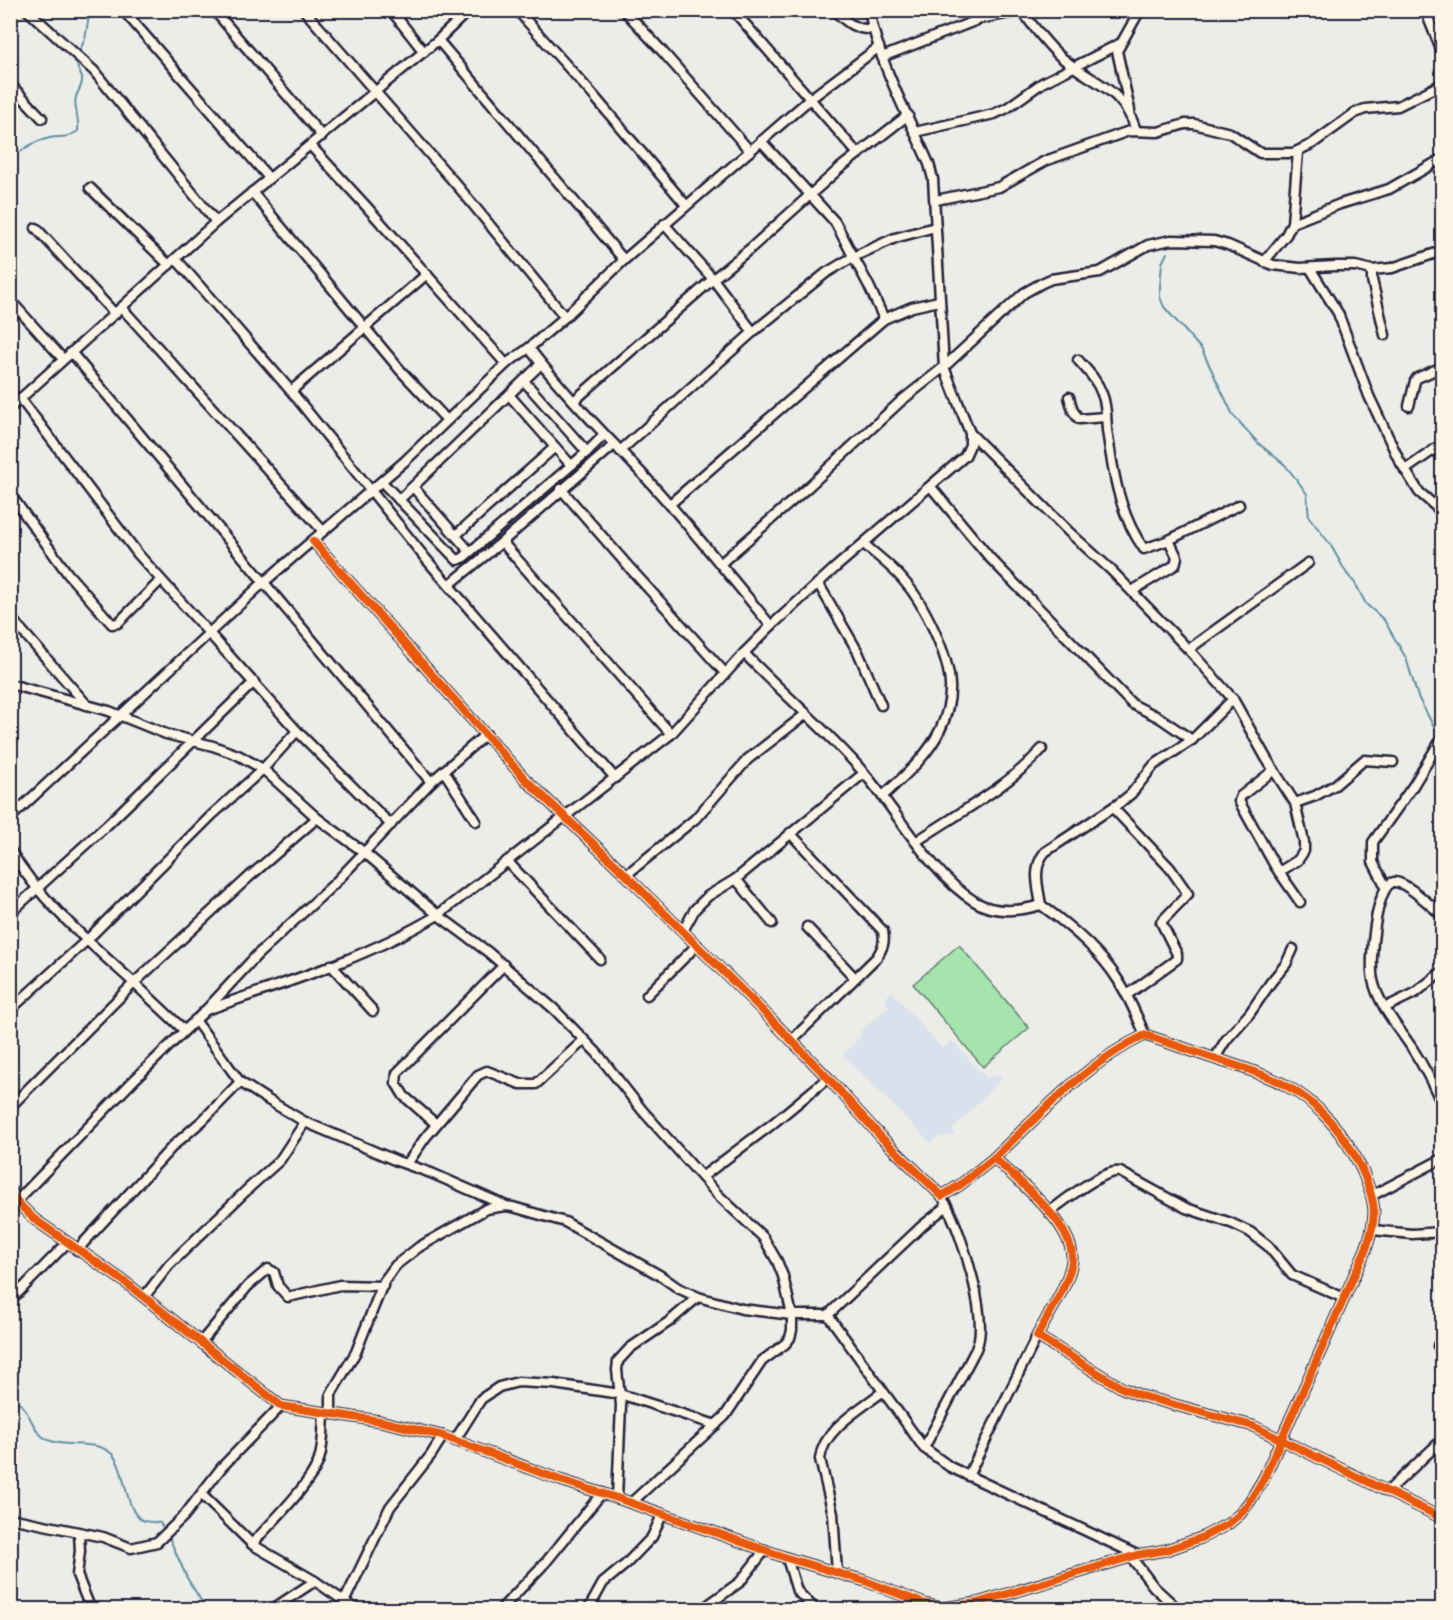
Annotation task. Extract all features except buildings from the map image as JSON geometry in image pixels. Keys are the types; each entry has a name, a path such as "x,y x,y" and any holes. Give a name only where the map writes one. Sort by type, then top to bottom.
{"street":[{"path":"27,10 94,71 216,222"},
{"path":"123,10 269,178"},
{"path":"214,10 322,136"},
{"path":"304,10 376,90 565,317"},
{"path":"391,10 424,52"},
{"path":"11,407 216,222 424,52 470,10"},
{"path":"517,10 686,205"},
{"path":"624,10 750,151"},
{"path":"733,10 858,154"},
{"path":"834,10 844,20 858,28 872,29"},
{"path":"206,1010 297,980 410,932 438,915 672,734 725,673 771,626 965,456 970,445 970,433 944,367 935,227 936,200 929,164 882,57 872,29 869,10"},
{"path":"1136,130 1118,53 1119,44 1140,10"},
{"path":"1425,10 1443,52"},
{"path":"882,57 980,19 1024,11 1056,52 1112,93 1131,116"},
{"path":"438,40 624,260"},
{"path":"915,132 994,114 1042,83 1119,44"},
{"path":"10,818 209,632 382,482 506,364 529,348 565,317 664,224 810,99 879,47"},
{"path":"10,84 42,118"},
{"path":"936,200 999,187 1045,161 1136,130 1154,132 1178,125 1194,124 1230,133 1260,153 1298,152 1355,113 1365,109 1398,106 1443,84"},
{"path":"575,400 858,154 908,115"},
{"path":"761,141 810,196 824,208 834,222 884,319"},
{"path":"311,146 506,364"},
{"path":"1264,261 1286,235 1292,223 1298,152"},
{"path":"1292,223 1340,204 1389,189 1443,159"},
{"path":"90,188 173,262 291,391 370,492 615,778"},
{"path":"252,192 364,327 447,420"},
{"path":"664,224 713,279 753,332"},
{"path":"449,585 502,542 561,489 617,448 808,286 853,257 895,238 935,227"},
{"path":"36,228 119,311 323,531"},
{"path":"720,564 901,401 944,367 1034,286 1051,279 1079,277 1100,272 1140,249 1158,242 1183,239 1214,241 1285,267 1355,266 1372,270 1392,268 1443,251"},
{"path":"1310,268 1338,313 1369,396 1405,470 1419,492 1438,502 1443,512"},
{"path":"1372,270 1372,280 1385,336"},
{"path":"291,391 427,274"},
{"path":"10,300 63,359"},
{"path":"670,504 884,319 912,307 939,301"},
{"path":"529,348 604,435 670,504 771,626"},
{"path":"71,352 431,782"},
{"path":"1078,360 1090,373 1102,393 1111,458 1120,501 1132,529 1146,550 1239,505"},
{"path":"399,500 541,364"},
{"path":"1409,406 1417,378 1443,368"},
{"path":"524,381 587,452"},
{"path":"509,395 571,465"},
{"path":"1069,397 1073,411 1079,419 1105,417"},
{"path":"20,398 138,554 297,730 391,825"},
{"path":"970,433 1012,477 1132,591 1189,649 1233,699 1295,803 1304,851 1298,860 1279,872"},
{"path":"382,482 457,560 463,558 604,435"},
{"path":"1405,470 1443,444"},
{"path":"456,535 555,447"},
{"path":"413,487 470,552"},
{"path":"931,487 990,558 1123,695 1139,709 1160,718 1192,740"},
{"path":"561,489 725,673"},
{"path":"10,494 68,574 112,624 118,623 161,580"},
{"path":"1132,591 1175,565 1177,557 1169,540"},
{"path":"313,541 525,779 683,931 792,1040 882,1138 942,1196 965,1252 978,1308 980,1334 976,1349 924,1448"},
{"path":"502,542 672,734"},
{"path":"864,544 906,582 930,621 942,653 950,688 944,720 936,737 913,768 883,796"},
{"path":"1189,649 1308,563"},
{"path":"818,583 858,652 881,705"},
{"path":"10,617 87,705"},
{"path":"744,653 864,773 945,877 975,902 1005,910 1027,909 1041,905"},
{"path":"10,913 107,825 254,682"},
{"path":"10,684 87,705 166,734 231,752 263,769 317,818 504,965 554,1009 584,1040 718,1195 763,1237 771,1248 783,1276 792,1315 792,1330 785,1344 762,1361 730,1409 716,1425 631,1503"},
{"path":"1145,1035 1127,995 1109,967 1041,905 1036,873 1040,858 1050,849 1131,794 1154,765 1192,740 1233,699"},
{"path":"626,875 695,819 748,759 806,714"},
{"path":"10,1010 87,940 212,815 263,769 297,730"},
{"path":"14,1205 257,955 365,854 431,782 486,734"},
{"path":"1386,887 1373,862 1373,842 1413,786 1443,738"},
{"path":"917,841 995,791 1042,749"},
{"path":"1295,803 1315,796 1335,785 1364,760 1393,762"},
{"path":"1274,770 1241,796 1239,801 1279,872 1300,902"},
{"path":"444,771 476,821"},
{"path":"683,931 699,904 708,896 736,879 864,773"},
{"path":"1113,808 1170,868 1188,894 1161,922 1177,954 1177,959 1127,995"},
{"path":"10,1107 134,984 249,877 317,818"},
{"path":"790,833 883,931 884,946 877,957 792,1040"},
{"path":"10,850 37,889 87,940 184,1030"},
{"path":"507,861 600,959"},
{"path":"736,879 772,923"},
{"path":"1443,915 1405,885 1394,882 1386,887 1376,921 1371,961 1373,980 1386,1007 1419,1059 1443,1104"},
{"path":"807,927 855,978"},
{"path":"647,995 697,945"},
{"path":"1215,1058 1226,1040 1250,1013 1270,982 1286,964 1293,948"},
{"path":"331,965 373,1011"},
{"path":"436,1124 404,1096 396,1083 397,1073 504,965"},
{"path":"1386,1007 1415,993 1443,972"},
{"path":"195,1020 240,1082 305,1122 505,1206 539,1213 565,1222 678,1288 698,1297 742,1309 792,1315 828,1316 922,1226 947,1206"},
{"path":"10,1191 14,1205 67,1244 125,1282 281,1406 408,1426 443,1436 560,1480 788,1558 837,1572 925,1607 978,1606 1134,1556 1175,1547 1201,1538 1228,1524 1250,1501 1264,1478 1373,1230 1375,1213 1372,1195 1354,1153 1342,1134 1327,1117 1285,1085 1263,1075 1145,1035 1119,1047 1091,1067 994,1158 942,1196"},
{"path":"407,1164 436,1124 481,1073 490,1071 519,1084 536,1084 584,1040"},
{"path":"702,1177 828,1078"},
{"path":"77,1250 174,1145 203,1120 240,1082"},
{"path":"144,1297 169,1265 280,1160 305,1122"},
{"path":"968,1476 1072,1265 1072,1250 1068,1237 1049,1212 994,1158"},
{"path":"1372,1195 1443,1159"},
{"path":"1049,1212 1100,1178 1117,1171 1186,1208 1250,1232 1268,1246 1292,1275 1344,1298"},
{"path":"252,1544 296,1495 317,1465 330,1397 356,1352 383,1286 396,1265 418,1247 486,1209 505,1206"},
{"path":"1373,1230 1412,1234 1443,1233"},
{"path":"10,1301 67,1244"},
{"path":"201,1342 248,1286 268,1269 274,1272 278,1286 288,1297 340,1285 383,1286"},
{"path":"617,1498 620,1394 617,1365 621,1356 698,1297"},
{"path":"828,1316 924,1448 950,1467 1134,1556 1154,1587 1179,1610"},
{"path":"1037,1336 1122,1388 1142,1396 1244,1423 1282,1439 1443,1518"},
{"path":"1438,1346 1443,1337"},
{"path":"455,1440 481,1399 507,1384 518,1382 554,1384 620,1394 716,1425"},
{"path":"837,1572 833,1514 820,1459 821,1451 835,1430 882,1392"},
{"path":"10,1518 103,1537 131,1548 150,1544 164,1536 222,1467 281,1406"},
{"path":"345,1600 390,1507 443,1436"},
{"path":"1389,1491 1443,1440"},
{"path":"500,1610 546,1562 602,1493"},
{"path":"201,1494 252,1544 315,1581 357,1610"},
{"path":"588,1610 603,1583 626,1564 652,1537 662,1515"},
{"path":"80,1533 77,1575 91,1610"},
{"path":"701,1610 741,1582 765,1550"},
{"path":"788,1558 797,1591 812,1608"},
{"path":"271,1610 315,1581"}],"shaded area":[{"path":"892,992 942,1049 952,1041 986,1078 998,1074 1002,1078 952,1130 954,1135 936,1138 931,1143 843,1055 862,1035 860,1032 889,1006 884,999"}],"green space":[{"path":"959,945 1029,1028 983,1067 913,984"}],"waterway":[{"path":"78,54 85,39 90,10"},
{"path":"10,159 39,141 67,136 78,131 75,101 82,81 77,59"},
{"path":"1167,253 1162,263 1160,287 1160,297 1164,307 1202,350 1233,415 1258,443 1285,465 1307,494 1309,517 1330,544 1366,604 1384,620 1406,658 1418,697 1440,738"},
{"path":"10,1399 25,1409 38,1432 49,1440 58,1443 96,1446 112,1454 117,1461 136,1515 144,1521 160,1523 165,1530"},
{"path":"168,1535 187,1578 207,1610"}],"cycle path":[{"path":"313,541 525,779 621,870 760,1008 882,1138 942,1196 994,1158 1045,1207 1067,1237 1072,1252 1069,1275 1037,1336 1122,1388 1142,1396 1253,1426 1442,1518"},
{"path":"10,1191 17,1202 34,1219 125,1282 281,1406 380,1421 443,1436 560,1480 787,1558 865,1581 925,1604 942,1608 977,1603 1137,1555 1166,1550 1201,1538 1228,1524 1240,1514 1264,1478 1366,1249 1374,1218 1370,1191 1348,1144 1330,1121 1308,1100 1283,1084 1251,1070 1145,1035 1124,1046 1084,1074 994,1158"}]}
